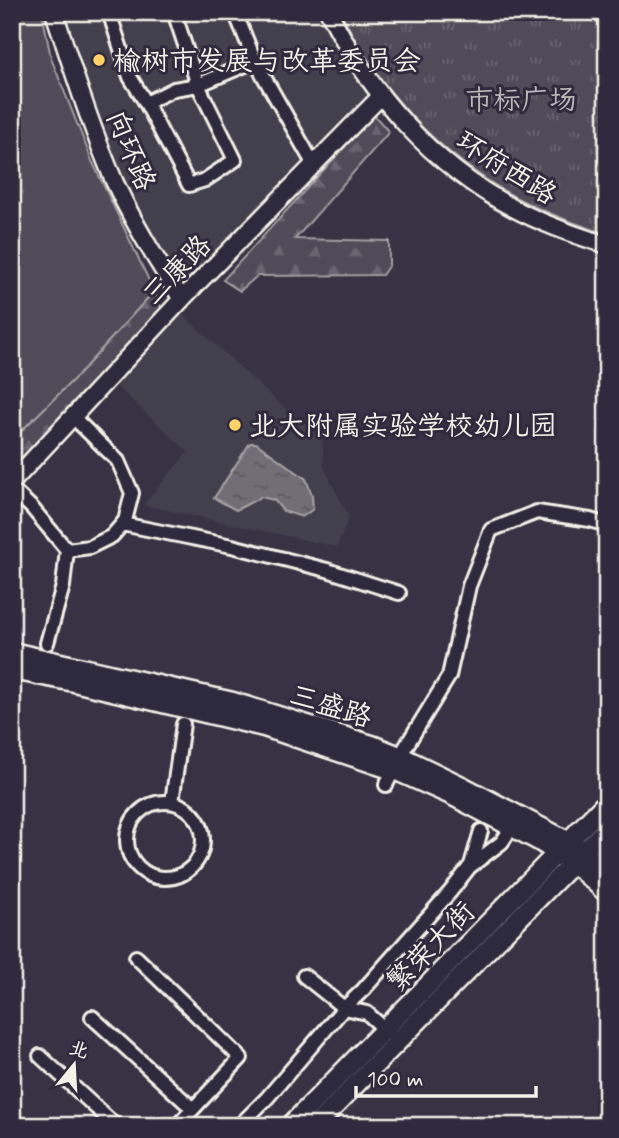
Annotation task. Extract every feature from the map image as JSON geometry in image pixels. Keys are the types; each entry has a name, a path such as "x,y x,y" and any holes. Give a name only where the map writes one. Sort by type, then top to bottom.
{"main road":[{"name":"三盛路","path":"12,652 233,702 372,745 394,770 571,852 607,874"},
{"path":"12,670 253,724 394,770"},
{"name":"三盛路","path":"394,770 451,795 512,827 571,852 607,893"},
{"name":"繁荣大街","path":"290,1126 391,1035 571,852 607,803"},
{"name":"繁荣大街","path":"571,852 607,828"},
{"name":"繁荣大街","path":"315,1126 391,1035"}],"street":[{"name":"向环路","path":"54,12 80,93 115,183 151,254 182,299"},
{"path":"109,12 130,77 189,185 205,180 235,160 198,85 174,12"},
{"path":"235,12 255,61 314,164"},
{"name":"环府西路","path":"329,12 361,69 381,96 425,144 466,178 511,207 560,230 607,245"},
{"path":"146,103 174,89 198,85 255,61"},
{"name":"三康路","path":"12,482 182,299 381,96"},
{"path":"67,550 90,548 111,536 125,521 132,493 118,461 73,417"},
{"path":"12,489 32,508 67,550 63,586 47,643"},
{"path":"394,770 449,676 469,586 491,530 537,512 607,525"},
{"path":"122,524 232,546 327,570 399,593"},
{"path":"172,802 183,724"},
{"path":"172,802 194,815 201,827 201,852 195,864 185,872 172,877 160,877 149,874 136,864 128,846 128,834 131,823 147,806 172,802"},
{"path":"239,1126 389,961 471,865 502,842 512,827"},
{"path":"471,865 481,831"},
{"path":"136,957 241,1058 177,1126"},
{"path":"304,976 344,1009 367,1013 391,1035"},
{"path":"92,1017 193,1109"},
{"path":"40,1056 116,1126"}],"shaded area":[{"path":"54,12 329,12 381,96 182,299 115,183"},
{"name":"北大附属实验学校幼儿园","path":"181,313 290,413 322,430 324,468 349,517 337,547 143,505 188,452 113,383"}],"green space":[{"path":"12,12 42,12 51,58 92,161 154,291 79,374 12,440"},
{"name":"市标广场","path":"341,12 607,12 607,234 539,209 463,163 414,119 393,94 373,68"},
{"path":"374,115 389,132 295,239 389,241 389,265 382,275 257,276 240,291 223,280"},
{"path":"154,291 162,310 12,469 12,440 79,374"}],"water":[{"path":"250,443 256,443 306,479 313,509 302,517 283,511 274,500 261,497 236,510 214,498"}],"place":[{"name":"榆树市发展与改革委员会","path":"99,60"},
{"name":"北大附属实验学校幼儿园","path":"235,425"}]}
